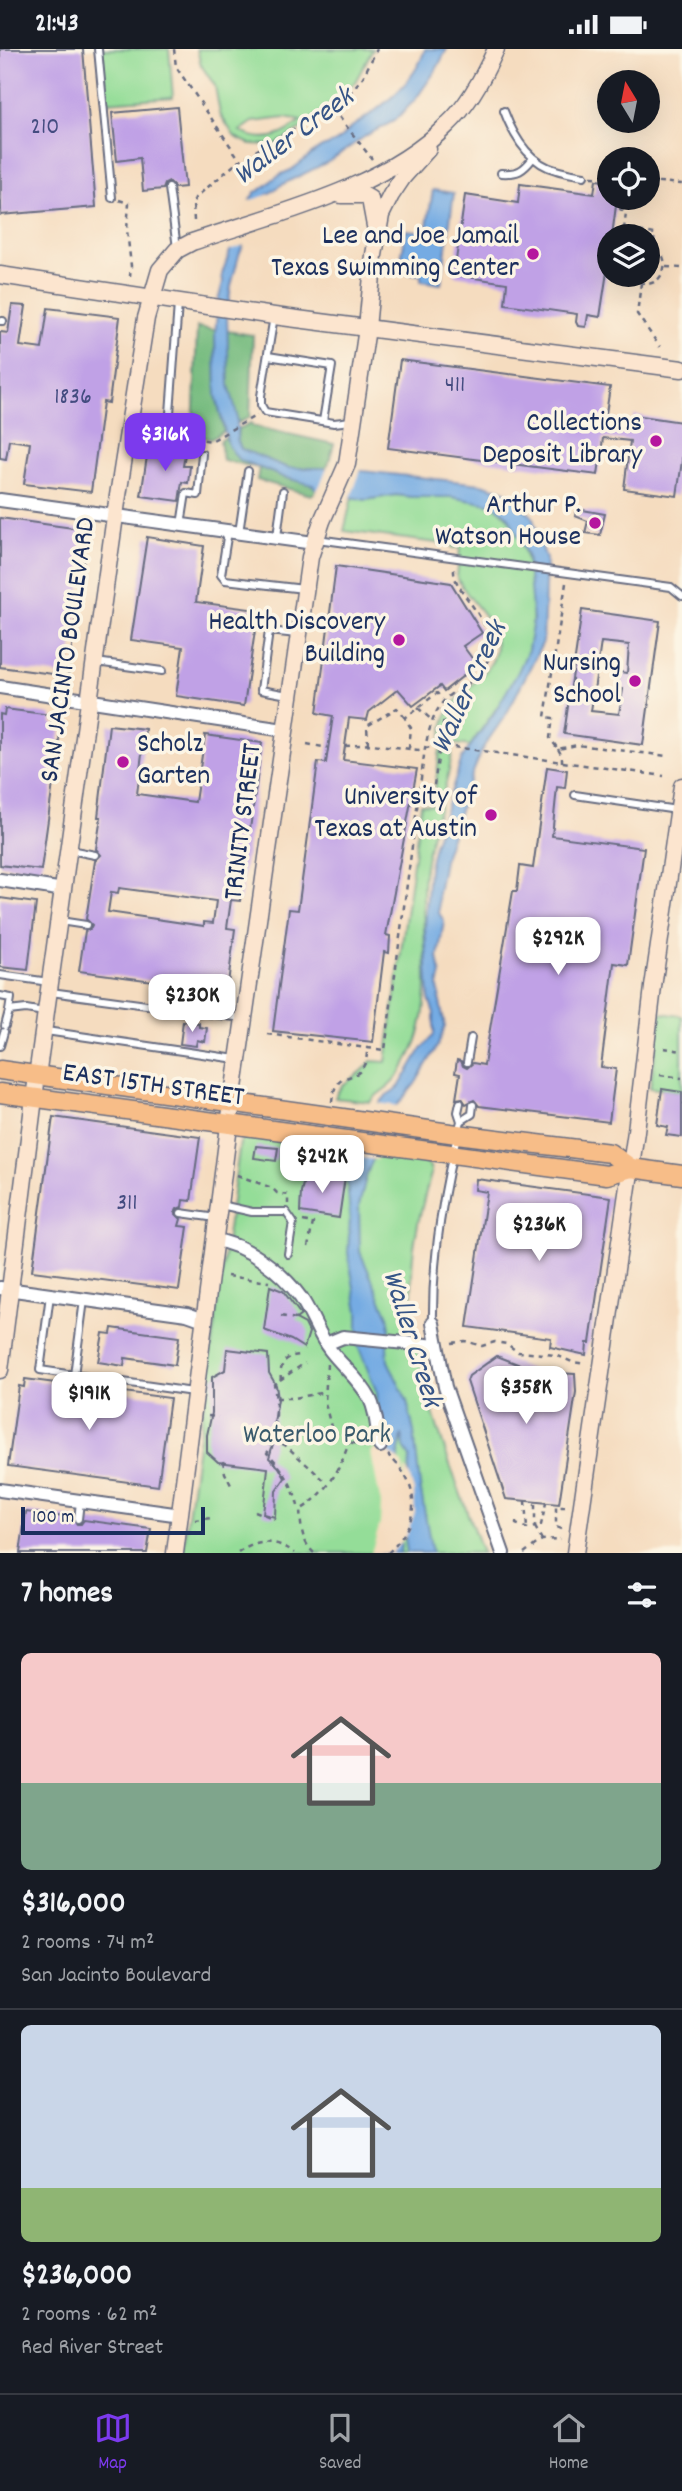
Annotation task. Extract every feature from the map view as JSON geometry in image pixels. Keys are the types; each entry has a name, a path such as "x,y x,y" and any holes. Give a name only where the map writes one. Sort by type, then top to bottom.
{"main road":[{"path":"177,250 354,187 391,166 447,126 471,94 496,49"},
{"name":"TRINITY STREET","path":"175,1553 188,1518 195,1392 214,1240 289,695 314,541 347,464 381,215 391,195 447,126"},
{"path":"325,197 353,194 370,199 377,236"},
{"name":"SAN JACINTO BOULEVARD","path":"0,1369 6,1289 70,851 115,515 151,297 160,270 177,250"},
{"path":"0,275 274,316 682,369"},
{"path":"575,1553 631,1168 682,786"},
{"name":"EAST 15TH STREET","path":"0,1070 408,1127 459,1128 610,1153 631,1168"},
{"name":"EAST 15TH STREET","path":"0,1093 607,1175 631,1168 682,1175"}],"street":[{"path":"0,500 314,541"},
{"path":"0,687 284,730"},
{"path":"0,880 64,890"},
{"path":"214,1240 228,1241 244,1249 286,1280 301,1298 328,1347 355,1377 371,1401 377,1449"},
{"path":"6,1289 187,1314 204,1320"},
{"path":"433,1323 445,1387 503,1553"},
{"path":"328,1347 343,1337 437,1346"},
{"path":"0,1490 188,1518"}],"lane":[{"path":"98,49 112,198"},
{"path":"504,111 519,141 533,158 555,170 584,176"},
{"path":"501,173 513,174 522,171 533,158"},
{"path":"169,188 177,250"},
{"path":"130,422 169,426 184,303"},
{"path":"274,316 261,396 261,405 265,412 323,421 353,421"},
{"path":"268,356 332,366 323,421"},
{"path":"181,524 186,493 198,495 202,454"},
{"path":"248,471 221,575 225,580 306,589"},
{"path":"277,538 283,491"},
{"path":"314,541 464,558 671,587 682,596"},
{"path":"289,695 261,690 269,631 299,634"},
{"path":"94,662 162,671"},
{"path":"575,795 679,810"},
{"path":"70,851 95,855"},
{"path":"60,921 86,925"},
{"path":"0,975 50,987 245,1019"},
{"path":"0,996 11,998 0,1046"},
{"path":"9,1011 26,1009 47,1012"},
{"path":"44,1030 239,1059"},
{"path":"467,1062 471,1038"},
{"path":"433,1323 432,1286 445,1193 459,1128 460,1103"},
{"path":"459,1128 472,1114 473,1105"},
{"path":"181,1213 286,1212 293,1222 288,1254"},
{"path":"50,1295 40,1370 195,1392"},
{"path":"74,1375 84,1300"},
{"path":"78,1519 80,1501"}],"path":[{"path":"174,49 176,67 240,160"},
{"path":"194,221 195,198 240,160 333,109 354,91 377,49"},
{"path":"333,109 372,159"},
{"path":"584,176 597,177"},
{"path":"660,182 682,184"},
{"path":"112,198 129,204 127,230 130,276"},
{"path":"660,252 666,267 660,278"},
{"path":"666,267 682,268"},
{"path":"640,287 636,314 660,347"},
{"path":"169,435 212,441 251,420"},
{"path":"267,1034 385,1050 425,748 443,700 451,694 454,696 481,673 492,645 487,625 454,580 456,557"},
{"path":"562,762 562,755 550,738 553,718 545,717 567,572"},
{"path":"405,718 437,693 443,700"},
{"path":"419,795 433,792 446,713 456,698 454,696"},
{"path":"368,744 368,726 397,708 411,728 409,748"},
{"path":"418,708 433,721"},
{"path":"439,709 446,713"},
{"path":"307,744 328,748"},
{"path":"345,746 368,744 425,748 439,745 664,776"},
{"path":"558,749 577,745 667,756"},
{"path":"332,1102 335,1086 362,1069 367,1048"},
{"path":"664,1048 682,1051"},
{"path":"660,1075 682,1078"},
{"path":"227,1276 276,1283"},
{"path":"281,1316 298,1319"},
{"path":"452,1343 465,1341 482,1346 495,1342 507,1344 518,1352 555,1355 586,1364"},
{"path":"328,1347 325,1392 327,1418 332,1431 349,1441 388,1455 405,1474 412,1491 414,1504 409,1524 403,1536 388,1553"},
{"path":"279,1380 287,1357 302,1355"},
{"path":"298,1506 279,1464 266,1452 273,1440 276,1398 273,1385 305,1363"},
{"path":"276,1398 295,1398 325,1392"},
{"path":"208,1416 218,1417"},
{"path":"273,1440 285,1445 325,1481"},
{"path":"314,1553 301,1530 300,1510 310,1504 331,1482 340,1468 349,1441"},
{"path":"223,1461 225,1473 233,1489"},
{"path":"525,1501 527,1528"},
{"path":"536,1502 536,1527 542,1540"},
{"path":"516,1522 527,1528 536,1527 541,1525 548,1503 565,1507"},
{"path":"556,1507 556,1527 561,1529"},
{"path":"255,1511 275,1519"},
{"path":"188,1518 211,1518"},
{"path":"258,1539 262,1542"},
{"path":"524,1553 542,1540 560,1539"},
{"path":"238,1553 248,1545 262,1542 282,1544 295,1553"}],"green space":[{"path":"101,49 169,49 173,97 106,102"},
{"path":"197,49 373,49 355,82 345,93 301,129 274,145 250,144 235,137 220,114 215,86 201,65","holes":["285,118 301,121 280,135 272,137 256,137 240,131 253,122"]},
{"path":"197,327 215,330 216,395 224,431 211,439 193,435"},
{"path":"227,331 253,335 250,417 238,423 229,385"},
{"path":"251,423 252,426 334,444 327,468 288,468 241,449 237,440 238,429"},
{"path":"226,437 238,459 283,477 313,485 317,491 311,495 257,480 259,468 223,460 220,441"},
{"path":"396,495 461,497 485,502 496,507 508,518 524,552 533,615 528,650 510,688 470,746 441,742 444,723 459,697 491,664 496,643 490,624 457,577 460,548 344,531 352,497 366,500"},
{"path":"440,750 452,753 424,874 426,989 419,1033 399,1075 370,1102 335,1098 346,1082 371,1061 386,1062 421,804 433,805"},
{"path":"661,1013 682,1016 682,1092 650,1088"},
{"name":"Waterloo Park","path":"246,1136 417,1159 429,1166 431,1174 418,1223 412,1261 417,1346 434,1416 482,1553 183,1553 240,1143"}],"water":[{"path":"425,49 447,49 415,100 394,121 367,135 328,162 281,185 249,213 245,240 231,286 227,315 229,385 237,415 237,440 241,449 288,468 335,468 481,484 505,491 532,516 546,559 543,642 507,713 484,746 445,855 438,893 439,913 444,921 438,957 441,974 438,986 445,1026 438,1045 415,1084 395,1108 367,1173 359,1206 360,1252 388,1316 388,1361 407,1401 432,1553 407,1553 405,1537 410,1458 404,1447 402,1434 398,1462 400,1553 374,1553 383,1525 377,1393 358,1345 358,1311 348,1253 350,1218 346,1166 357,1135 370,1114 387,1095 399,1087 434,1034 425,928 429,868 462,758 494,713 528,650 533,620 527,555 508,516 494,505 451,497 396,495 366,500 317,491 313,485 283,477 238,459 228,445 216,395 215,335 222,274 244,210 255,192 291,170 318,149 339,140 385,103 405,84"},
{"path":"433,190 454,193 441,284 421,281 421,275 399,272 406,230 426,232"}],"pier":[{"path":"270,194 252,215 247,244 227,251 240,208 245,202"},
{"path":"328,465 362,467 350,500 314,493"},
{"path":"376,1103 401,1106 377,1160 345,1156 354,1133"},
{"path":"383,1448 402,1463 405,1480 405,1468 409,1474 414,1491 415,1512 407,1534 392,1553 371,1553 380,1524 381,1504 371,1453"}],"building":[{"path":"0,49 83,49 96,207 1,215"},
{"path":"177,107 185,187 175,188 169,182 163,189 143,191 140,158 117,161 112,113"},
{"name":"Lee and Joe Jamail Texas Swimming Center","path":"597,180 597,210 615,210 614,224 597,224 597,287 605,287 600,317 588,315 586,327 578,326 577,314 505,304 507,283 454,275 465,195 518,203 520,184 594,194"},
{"path":"12,305 26,306 20,346 42,349 48,308 120,317 109,403 103,402 91,492 24,484 30,443 9,440 6,459 0,458 0,332 8,333"},
{"path":"400,360 610,387 604,427 632,431 634,415 682,422 682,461 677,496 624,489 630,441 603,438 598,475 388,448"},
{"path":"149,443 180,447 179,453 185,454 183,466 190,466 188,483 182,482 179,501 141,496"},
{"name":"Arthur P. Watson House","path":"577,509 605,514 600,535 585,533 588,521 575,516"},
{"path":"0,518 88,530 68,676 0,667"},
{"path":"147,537 204,546 196,602 258,610 244,706 176,696 183,647 131,640"},
{"path":"336,566 451,583 482,633 463,646 477,665 444,691 440,686 413,706 398,689 369,712 367,720 349,718 343,760 417,769 386,935 390,936 389,953 384,952 373,1042 273,1031 289,909 298,910 318,762 326,763 333,716 317,713"},
{"name":"Nursing School","path":"582,610 660,621 643,745 564,734","holes":["601,642 629,645 627,673 619,672 617,688 623,689 619,714 591,711"]},
{"path":"5,709 52,715 51,724 61,726 41,870 0,865 0,714 4,715"},
{"path":"109,725 145,729 137,794 195,802 205,735 262,743 240,901 231,900 227,928 235,929 227,991 79,971 85,931 92,925 86,919 95,861 101,855 96,849 101,817 98,817","holes":["119,888 216,901 213,923 204,922 204,926 108,912 111,892 118,893"]},
{"path":"547,767 567,770 565,788 557,787 552,836 644,848 628,965 614,963 601,1067 616,1069 609,1122 479,1106 474,1100 466,1104 462,1098 456,1099 460,1074 455,1073 457,1060 467,1068 473,1063 484,1065 513,891 517,891 520,866 533,868"},
{"path":"0,898 36,903 28,970 0,967"},
{"path":"183,1021 199,1023 199,1027 207,1028 205,1042 197,1040 196,1046 180,1044"},
{"path":"662,1089 682,1092 682,1137 666,1135 668,1127 657,1125"},
{"path":"53,1117 200,1137 191,1201 183,1200 182,1207 175,1213 181,1219 179,1226 188,1227 179,1290 32,1271"},
{"path":"256,1146 278,1148 276,1161 254,1158"},
{"path":"306,1172 345,1177 339,1218 300,1212"},
{"path":"476,1179 611,1197 586,1355 550,1347 551,1338 467,1327 487,1192 475,1190"},
{"path":"270,1286 283,1291 301,1315 296,1319 305,1324 309,1332 304,1348 264,1330"},
{"path":"112,1328 179,1337 175,1365 125,1358 124,1366 98,1362 103,1333 111,1334"},
{"path":"227,1349 268,1354 269,1373 276,1385 278,1399 273,1429 275,1437 269,1458 282,1470 280,1469 285,1478 276,1491 275,1517 263,1514 268,1468 218,1462 207,1452 207,1435 212,1413 212,1377 225,1370"},
{"path":"497,1356 538,1372 575,1374 576,1392 559,1504 506,1499 467,1381 469,1376"},
{"path":"25,1379 170,1398 158,1486 8,1466 19,1386 24,1387"},
{"path":"26,1512 72,1518 77,1524 84,1520 151,1529 147,1553 20,1553"}],"place":[{"name":"Lee and Joe Jamail Texas Swimming Center","path":"533,254"},
{"name":"Collections Deposit Library","path":"656,441"},
{"name":"Arthur P. Watson House","path":"595,523"},
{"name":"Health Discovery Building","path":"399,640"},
{"name":"Nursing School","path":"635,681"},
{"name":"Scholz Garten","path":"123,762"},
{"name":"University of Texas at Austin","path":"491,815"}],"water label":[{"name":"Waller Creek","path":"295,138"},
{"name":"Waller Creek","path":"471,688"},
{"name":"Waller Creek","path":"410,1339"}]}
